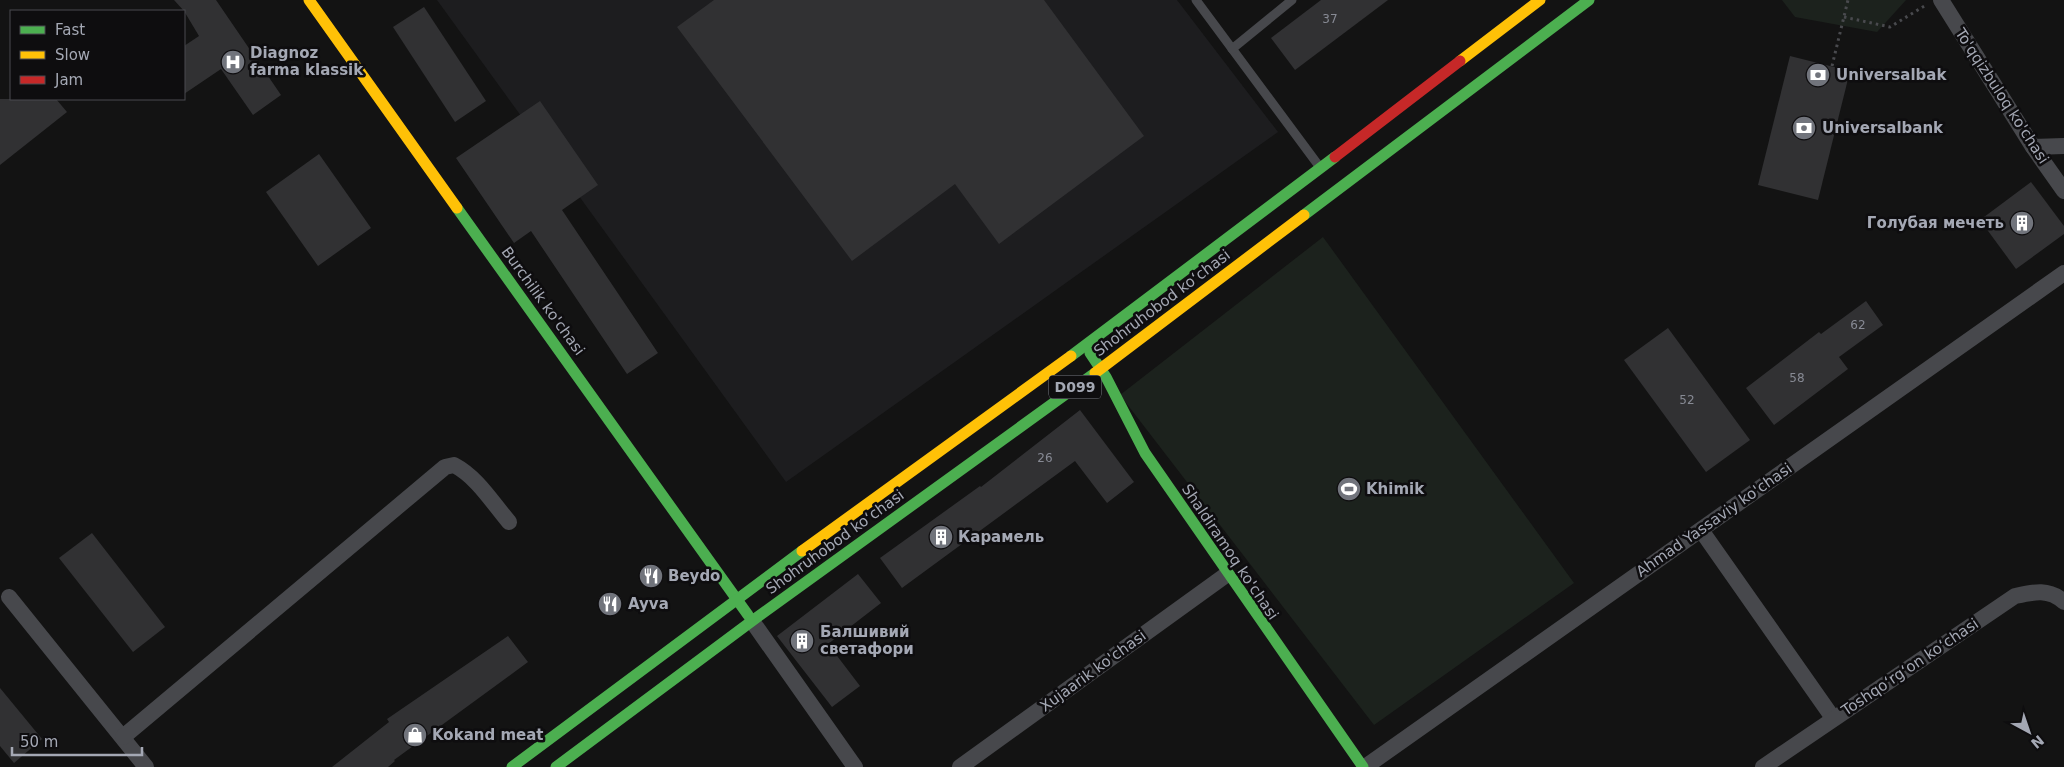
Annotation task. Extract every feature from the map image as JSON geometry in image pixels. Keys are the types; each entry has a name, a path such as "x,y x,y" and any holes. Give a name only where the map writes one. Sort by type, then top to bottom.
{"main road":[{"name":"Burchilik ko'chasi","path":"309,0 752,620"},
{"name":"Shohruhobod koʻchasi","path":"512,767 859,509 1085,346 1540,0"},
{"name":"Shohruhobod koʻchasi","path":"556,767 752,620 1101,368 1589,0"},
{"name":"Shaldiramoq ko'chasi","path":"1085,346 1101,368 1136,438 1226,575 1364,767"}],"street":[{"name":"To'qqizbuloq ko'chasi","path":"1941,0 2033,147 2064,191"},
{"path":"2033,147 2064,146"},
{"name":"Ahmad Yassaviy ko'chasi","path":"1364,767 2064,273"},
{"path":"123,737 428,479 445,467 454,465 473,478 509,522"},
{"path":"1701,530 1833,718"},
{"name":"Xujaarik ko'chasi","path":"960,767 1226,575"},
{"name":"Toshqoʻrgʻon koʻchasi","path":"1763,767 2015,596 2037,591 2059,597 2064,602"},
{"path":"9,597 146,767"},
{"path":"752,620 855,767"}],"lane":[{"path":"1196,0 1320,168"},
{"path":"1232,48 1292,0"}],"path":[{"path":"1832,66 1848,0"},
{"path":"1844,17 1890,27 1933,0"}],"shaded area":[{"path":"437,0 1177,0 1278,132 786,482"},
{"path":"1782,0 1906,0 1877,32 1795,17"},
{"name":"Khimik","path":"1323,237 1574,583 1374,725 1120,395"}],"building":[{"path":"174,0 216,0 281,95 253,115 221,69 185,93 185,45 199,36 185,10"},
{"path":"714,0 1044,0 1144,136 999,244 955,184 852,261 677,27"},
{"path":"1321,0 1388,0 1295,70 1271,38"},
{"path":"424,7 486,101 455,122 393,27"},
{"name":"Universalbank","path":"1790,56 1850,71 1818,200 1758,185"},
{"path":"0,99 57,100 67,112 0,165"},
{"path":"540,101 598,185 562,210 658,353 627,374 531,231 514,243 456,158"},
{"path":"319,154 371,228 318,266 266,192"},
{"name":"Голубая мечеть","path":"2031,182 2064,226 2064,234 2016,269 1980,220"},
{"path":"1866,301 1883,325 1839,357 1848,369 1774,425 1746,388 1819,332 1821,334"},
{"path":"1668,328 1750,440 1706,472 1624,360"},
{"path":"1080,410 1134,482 1107,503 1075,461 902,588 880,558 981,487"},
{"path":"92,533 165,627 133,652 59,558"},
{"name":"Балшивий светафори","path":"858,574 881,603 828,644 860,686 832,707 777,636"},
{"path":"508,636 528,662 394,760 388,767 332,767 389,722 387,719"},
{"path":"0,688 42,739 14,763 0,746"}],"traffic: fast":[{"path":"1304,215 1589,0"},
{"path":"1071,356 1335,157"},
{"path":"457,208 748,615"},
{"path":"1090,353 1106,377 1145,453 1363,767"},
{"path":"556,767 752,621 1095,373"},
{"path":"512,767 802,551"}],"traffic: slow":[{"path":"309,0 457,208"},
{"path":"1460,61 1540,0"},
{"path":"1095,373 1304,215"},
{"path":"802,551 1071,356"}],"traffic: jam":[{"path":"1335,157 1460,61"}],"place":[{"name":"Diagnoz farma klassik","path":"233,62"},
{"name":"Universalbak","path":"1818,75"},
{"name":"Universalbank","path":"1804,128"},
{"name":"Голубая мечеть","path":"2022,223"},
{"name":"Khimik","path":"1349,489"},
{"name":"Карамель","path":"941,537"},
{"name":"Beydo","path":"651,576"},
{"name":"Ayva","path":"610,604"},
{"name":"Балшивий светафори","path":"802,641"},
{"name":"Kokand meat","path":"415,735"}]}
